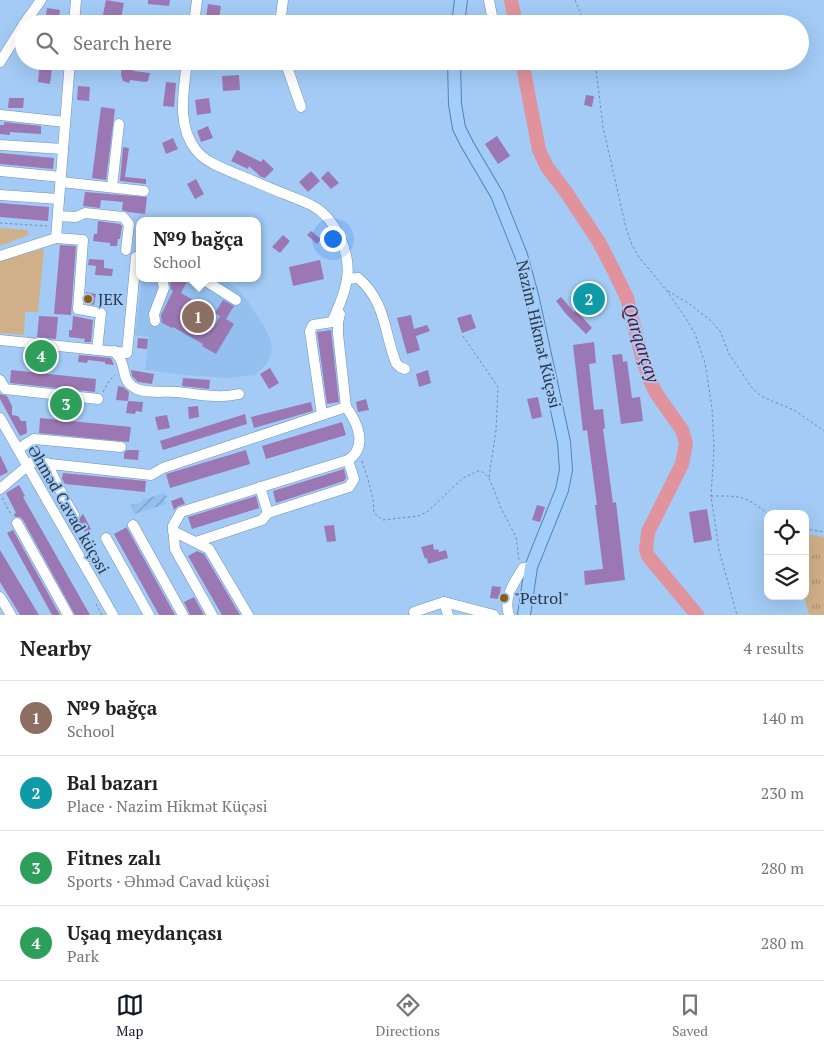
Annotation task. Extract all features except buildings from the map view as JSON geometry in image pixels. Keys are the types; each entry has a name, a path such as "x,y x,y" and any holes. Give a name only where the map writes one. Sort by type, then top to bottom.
{"main road":[{"path":"459,15 461,0"},
{"name":"Nazim Hikmət Küçəsi","path":"454,70 455,104 459,128 497,195 521,255 532,295 564,442 566,470 562,490 527,568 524,615"}],"street":[{"path":"30,15 41,0"},
{"path":"75,15 76,0"},
{"path":"195,15 197,0"},
{"path":"281,15 282,0"},
{"path":"489,0 492,15"},
{"path":"0,62 15,38"},
{"path":"56,238 69,70"},
{"path":"186,70 182,105 187,132 196,150 205,158 220,166 308,204 321,212 339,235 346,258 347,279 341,296 343,306 335,322 346,408 353,416 360,441 358,451 348,460 181,512 173,526 175,549 212,615"},
{"path":"288,70 301,107"},
{"path":"1,115 65,122"},
{"path":"112,187 119,124"},
{"path":"0,145 62,149"},
{"path":"0,171 144,190"},
{"path":"0,195 59,199"},
{"path":"58,221 85,213 123,217 129,224 126,250"},
{"path":"0,256 56,238 83,240 78,309 101,313 97,350"},
{"path":"0,340 127,353 136,275"},
{"path":"347,279 358,278 368,286 384,317 396,363 406,370"},
{"path":"155,321 154,314 164,288 163,282"},
{"path":"207,282 236,300"},
{"path":"322,415 310,331 313,326 335,322"},
{"path":"115,351 123,374 135,388 209,396 239,394"},
{"path":"0,380 5,389 98,399"},
{"path":"0,489 32,462 151,475 164,468 346,408"},
{"name":"Əhməd Cavad küçəsi","path":"0,418 113,615"},
{"path":"18,449 34,439 121,447"},
{"path":"196,542 262,520 268,513 349,487 354,479 348,460"},
{"path":"47,463 56,480 58,489 74,515"},
{"path":"260,487 268,513"},
{"path":"17,523 68,615"},
{"path":"133,525 183,615"},
{"path":"173,531 209,549 248,615"},
{"path":"106,538 149,615"},
{"path":"509,615 506,607 510,589 527,568"},
{"path":"0,596 11,615"},
{"path":"444,602 448,615"},
{"path":"414,612 444,602 494,615"}],"path":[{"path":"575,0 581,15"},
{"path":"596,70 603,127 626,228 632,245 639,257 667,291 695,334 707,372 712,408 714,448 711,496 719,550 736,615"},
{"path":"0,223 58,221"},
{"path":"667,291 691,305 720,331 728,354 752,388 761,396 794,410 824,431"},
{"path":"463,336 498,387 496,430 488,478"},
{"path":"98,399 109,381 122,367"},
{"path":"358,451 368,479 374,513 383,520 418,516 427,512 463,478 478,471 483,472 488,478 516,538 519,563 527,568"},
{"path":"0,495 17,523"},
{"path":"711,496 739,496 748,499 764,511"},
{"path":"809,530 824,532"}],"shaded area":[{"path":"142,282 228,282 240,291 248,301 265,328 272,349 267,364 255,375 227,378 184,375 145,370 149,337 135,335"},
{"path":"165,493 167,497 164,499 166,504 134,514 131,505"}],"green space":[{"path":"0,228 28,230 28,235 0,246"},
{"path":"44,249 38,312 25,312 24,335 0,333 0,260"},
{"path":"27,346 55,349 54,365 29,363"},
{"path":"809,535 824,537 824,615 809,615 805,600 809,600"}],"waterway":[{"name":"Qarqarçay","path":"511,0 514,15"},
{"name":"Qarqarçay","path":"524,70 539,150 547,167 599,242 613,269 627,298 643,361 650,380 656,393 682,430 686,443 682,464 648,532 646,550 648,556 697,615"}],"place":[{"name":"JEK","path":"88,299"},
{"name":"Bal bazarı","path":"589,299"},
{"name":"№9 bağça","path":"198,317"},
{"name":"Uşaq meydançası","path":"41,356"},
{"name":"Fitnes zalı","path":"66,404"},
{"name":"\"Petrol\"","path":"504,598"}]}
